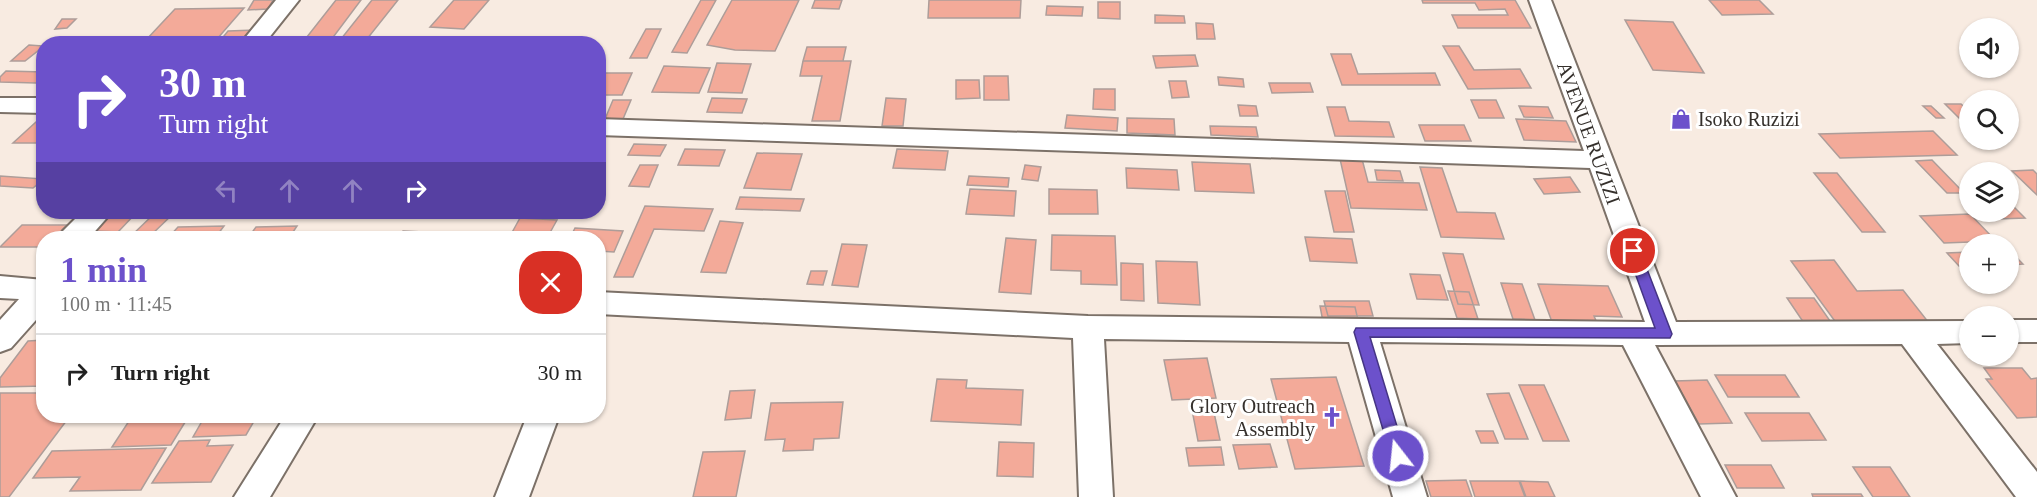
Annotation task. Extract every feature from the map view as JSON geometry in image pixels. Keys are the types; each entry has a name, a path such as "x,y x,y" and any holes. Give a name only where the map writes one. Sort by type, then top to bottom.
{"street":[{"path":"258,36 288,0"},
{"name":"AVENUE RUZIZI","path":"1540,0 1599,160 1649,334 1719,497"},
{"path":"3,105 36,106"},
{"path":"606,127 1599,160"},
{"path":"80,231 91,219"},
{"path":"0,340 31,286"},
{"path":"606,303 1088,327 1649,334 1959,332"},
{"path":"1088,327 1096,497"},
{"path":"2019,331 2037,331"},
{"path":"1361,332 1410,497"},
{"path":"1911,333 2036,497"},
{"path":"251,497 298,423"},
{"path":"512,497 540,423"}],"building":[{"path":"254,0 273,0 268,9 248,10"},
{"path":"336,0 361,0 334,36 308,36"},
{"path":"372,0 398,0 369,36 343,36"},
{"path":"454,0 489,0 464,29 430,27"},
{"path":"701,0 716,0 687,53 672,52"},
{"path":"732,0 799,0 775,51 735,50 707,45"},
{"path":"815,0 842,0 839,9 812,8"},
{"path":"929,0 1021,0 1020,18 928,18"},
{"path":"1422,0 1515,0 1531,28 1458,28 1452,15 1508,15 1505,9 1479,10 1475,3 1423,3"},
{"path":"1709,0 1759,0 1773,14 1722,15"},
{"path":"1098,2 1120,2 1120,19 1098,18"},
{"path":"1047,6 1083,7 1082,16 1046,15"},
{"path":"244,8 220,36 150,36 175,9"},
{"path":"1155,15 1184,16 1185,23 1155,23"},
{"path":"62,19 76,19 67,28 55,29"},
{"path":"1625,20 1673,22 1704,73 1653,70"},
{"path":"1196,23 1213,24 1215,39 1197,39"},
{"path":"646,29 661,29 647,58 630,58"},
{"path":"255,30 250,36 224,36 228,31"},
{"path":"29,45 36,45 36,52 25,61 11,61"},
{"path":"1443,46 1459,46 1474,70 1520,69 1531,88 1468,89"},
{"path":"807,47 846,47 843,61 803,61"},
{"path":"1331,54 1351,54 1358,74 1435,73 1440,85 1342,85"},
{"path":"1195,55 1198,66 1156,68 1153,56"},
{"path":"803,61 851,61 840,121 812,121 822,76 800,76"},
{"path":"717,63 751,64 742,93 708,92"},
{"path":"664,66 710,68 699,93 652,92"},
{"path":"6,71 36,72 36,83 0,82 0,77"},
{"path":"606,73 632,73 622,95 606,95"},
{"path":"984,76 1008,76 1009,100 984,100"},
{"path":"1218,77 1243,79 1244,87 1219,85"},
{"path":"956,80 979,80 980,98 956,99"},
{"path":"1169,81 1186,81 1189,97 1172,98"},
{"path":"1269,83 1310,83 1313,92 1272,93"},
{"path":"1094,89 1115,89 1115,110 1093,109"},
{"path":"712,98 747,99 742,113 707,112"},
{"path":"886,98 906,99 903,126 882,126"},
{"path":"613,100 631,100 623,119 606,119"},
{"path":"1471,100 1496,100 1504,118 1479,118"},
{"path":"1945,104 1959,104 1959,118"},
{"path":"1238,105 1256,106 1258,116 1240,116"},
{"path":"1519,106 1548,107 1553,118 1524,117"},
{"path":"1923,106 1931,106 1944,118 1936,118"},
{"path":"1327,107 1345,107 1349,121 1389,122 1394,137 1335,136"},
{"path":"1067,115 1118,118 1117,131 1065,128"},
{"path":"1127,118 1174,119 1175,135 1127,133"},
{"path":"1516,119 1566,121 1576,142 1524,140"},
{"path":"36,122 36,143 13,143"},
{"path":"1419,125 1464,125 1471,141 1425,141"},
{"path":"1210,126 1256,127 1258,137 1211,135"},
{"path":"1933,131 1957,155 1840,158 1819,134"},
{"path":"634,144 666,145 660,156 628,155"},
{"path":"685,149 725,150 719,166 678,165"},
{"path":"897,149 948,151 945,170 893,168"},
{"path":"757,153 802,154 791,190 744,188"},
{"path":"1340,159 1362,159 1368,182 1419,183 1427,210 1351,208"},
{"path":"1932,160 1959,188 1959,193 1947,193 1916,161"},
{"path":"1192,162 1250,164 1254,193 1195,191"},
{"path":"640,165 658,165 649,187 629,186"},
{"path":"1025,165 1041,167 1038,181 1022,179"},
{"path":"1420,167 1442,168 1457,212 1495,213 1504,239 1441,237"},
{"path":"1126,168 1177,170 1179,190 1127,188"},
{"path":"1375,170 1400,171 1403,181 1377,180"},
{"path":"2033,170 2037,174 2037,195 2019,178 2019,171"},
{"path":"1814,173 1837,173 1885,232 1862,232"},
{"path":"0,176 36,178 36,186 33,188 0,186"},
{"path":"969,176 1009,178 1008,187 967,185"},
{"path":"1570,177 1580,192 1544,194 1534,179"},
{"path":"970,189 1016,191 1014,216 966,214"},
{"path":"1049,189 1097,190 1098,214 1049,214"},
{"path":"1325,191 1345,191 1354,232 1334,232"},
{"path":"740,197 804,199 800,211 736,209"},
{"path":"645,206 713,209 704,231 654,229 633,277 614,277"},
{"path":"1959,214 1959,222 1978,222 1989,234 1959,234 1959,242 1944,243 1920,216"},
{"path":"105,219 130,219 119,231 93,231"},
{"path":"149,219 168,219 155,231 136,231"},
{"path":"519,219 557,220 551,231 513,231"},
{"path":"720,221 743,223 726,273 701,272"},
{"path":"22,225 67,225 61,231 36,231 36,247 0,247"},
{"path":"224,226 220,231 174,231 178,227"},
{"path":"297,226 294,231 253,231 256,227"},
{"path":"575,228 623,231 614,252 606,252 606,231 574,231"},
{"path":"1052,235 1115,236 1117,285 1081,284 1081,271 1051,270"},
{"path":"1305,237 1352,239 1357,263 1310,261"},
{"path":"1006,238 1036,240 1031,294 999,292"},
{"path":"842,244 867,245 858,287 832,285"},
{"path":"1959,252 1959,266 1947,253"},
{"path":"1443,253 1463,254 1479,305 1458,304"},
{"path":"1834,260 1857,291 1903,290 1929,323 1837,324 1791,261"},
{"path":"1156,261 1197,262 1200,305 1158,303"},
{"path":"1121,263 1143,264 1144,301 1121,300"},
{"path":"811,271 827,271 823,285 807,284"},
{"path":"1410,274 1440,275 1448,300 1417,299"},
{"path":"1501,283 1522,284 1535,320 1513,319"},
{"path":"1538,284 1608,286 1622,317 1594,316 1601,332 1555,330"},
{"path":"1448,291 1469,292 1478,319 1457,318"},
{"path":"1787,298 1814,298 1835,328 1808,329"},
{"path":"1324,301 1369,301 1373,316 1328,316"},
{"path":"1320,306 1355,307 1360,329 1324,327"},
{"path":"36,340 36,386 0,387 0,378 28,341"},
{"path":"1207,358 1216,398 1172,400 1164,360"},
{"path":"1984,368 2022,368 2031,379 2037,378 2037,417 2017,418 1986,379 1992,379"},
{"path":"1715,375 1785,375 1799,397 1728,397"},
{"path":"1336,377 1364,466 1295,469 1271,379"},
{"path":"937,379 967,380 966,388 1023,390 1021,425 931,421"},
{"path":"1707,380 1732,423 1699,424 1675,381"},
{"path":"1519,385 1544,385 1569,441 1543,441"},
{"path":"755,390 751,418 725,420 730,391"},
{"path":"0,393 36,393 36,423 65,423 9,497 0,497"},
{"path":"1509,393 1528,439 1505,439 1487,394"},
{"path":"843,402 839,438 814,439 813,450 783,451 785,439 765,440 771,403"},
{"path":"1213,408 1220,440 1198,441 1192,410"},
{"path":"1745,413 1809,413 1826,440 1762,441"},
{"path":"128,423 185,423 171,445 112,447"},
{"path":"201,423 253,423 246,435 193,437"},
{"path":"1476,431 1493,431 1498,443 1481,443"},
{"path":"210,440 207,446 233,445 211,482 152,483 179,441"},
{"path":"999,442 1034,443 1033,477 997,476"},
{"path":"1270,444 1277,467 1239,469 1233,445"},
{"path":"1221,447 1224,465 1189,466 1186,448"},
{"path":"166,448 141,490 70,491 80,477 33,478 52,451"},
{"path":"745,451 736,497 693,497 703,452"},
{"path":"1725,465 1771,465 1784,488 1737,488"},
{"path":"1853,467 1890,467 1910,497 1873,497"},
{"path":"1466,480 1472,497 1431,497 1426,481"},
{"path":"1470,481 1519,481 1525,497 1475,497"},
{"path":"1520,481 1548,482 1555,497 1526,497"},
{"path":"1812,494 1861,494 1863,497 1813,497"}],"place":[{"name":"Isoko Ruzizi","path":"1681,119"},
{"name":"Glory Outreach Assembly","path":"1332,417"}],"route":[{"path":"1398,456 1361,332 1665,334 1633,251"}]}
